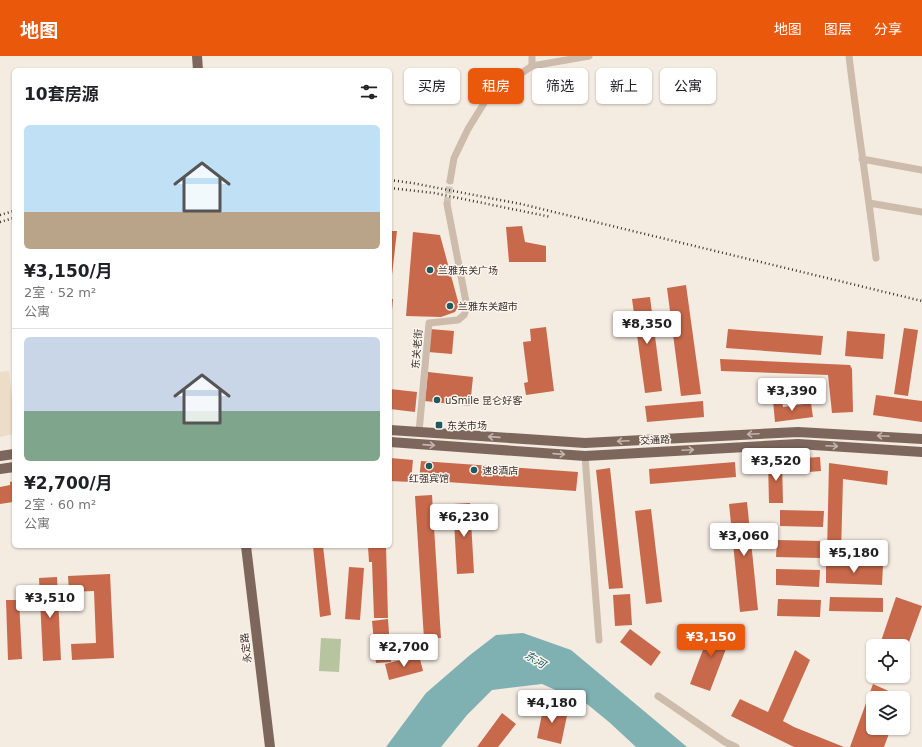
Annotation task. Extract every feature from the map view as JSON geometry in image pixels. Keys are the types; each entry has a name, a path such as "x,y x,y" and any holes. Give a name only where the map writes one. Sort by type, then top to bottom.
{"main road":[{"path":"197,56 198,68"},
{"name":"交通路","path":"392,430 585,443 798,432 922,439"},
{"name":"交通路","path":"392,442 585,456 798,444 922,452"},
{"path":"0,456 12,454"},
{"path":"0,469 12,467"},
{"name":"永定路","path":"246,548 270,747"}],"street":[{"path":"532,56 532,66"},
{"path":"450,182 454,158 468,129 489,95 532,66 589,56"},
{"path":"849,56 876,258"},
{"path":"862,159 922,170"},
{"path":"869,203 922,212"},
{"name":"东关老街","path":"419,432 429,323 458,320 464,315 467,307 447,204"},
{"path":"585,456 599,640"},
{"path":"658,696 725,742 736,747"}],"green space":[{"path":"321,638 341,639 339,672 319,671"}],"shaded area":[{"path":"9,371 12,399 12,434 0,437 0,372"}],"water":[{"name":"东河","path":"523,633 571,650 687,747 636,747 587,704 542,684 492,690 467,715 441,747 386,747 426,693 470,655 496,635"}],"building":[{"path":"522,226 525,242 546,246 546,262 509,262 506,227"},
{"path":"392,231 397,231 392,275"},
{"name":"兰雅东关广场","path":"413,232 440,235 459,305 455,312 441,317 406,316"},
{"path":"686,285 701,394 681,396 667,288"},
{"path":"650,297 662,391 645,393 632,299"},
{"path":"546,327 554,391 526,395 524,383 528,382 523,342 531,341 530,329"},
{"path":"904,328 918,330 908,396 894,394"},
{"path":"430,329 454,331 452,354 428,352"},
{"path":"728,329 823,336 821,355 726,348"},
{"path":"847,331 885,334 883,359 845,356"},
{"path":"720,359 850,365 852,369 853,412 832,413 828,375 721,371"},
{"path":"428,372 473,377 470,406 425,401"},
{"path":"392,389 417,392 415,412 392,409"},
{"path":"876,395 922,401 922,422 873,415"},
{"path":"782,400 783,407 811,403 813,417 775,422 773,401"},
{"path":"703,401 704,417 647,422 645,406"},
{"path":"820,457 821,471 785,474 784,459"},
{"path":"392,458 413,460 411,482 392,481"},
{"path":"421,461 578,472 576,491 419,480"},
{"path":"768,461 782,461 783,503 769,503"},
{"path":"735,462 736,477 650,484 649,469"},
{"path":"829,463 888,471 887,485 843,479 841,553 827,553"},
{"path":"610,468 623,588 609,589 596,470"},
{"path":"10,482 12,482 12,502 0,504 0,487 10,485"},
{"path":"432,495 441,638 424,639 415,496"},
{"path":"747,502 758,610 740,612 729,504"},
{"path":"470,503 474,573 457,574 453,504"},
{"path":"651,509 662,602 646,604 635,511"},
{"path":"780,510 824,511 823,527 780,526"},
{"path":"777,540 820,541 820,558 776,557"},
{"path":"313,548 323,548 331,615 320,617"},
{"path":"368,548 386,548 388,618 374,618 372,562 369,562"},
{"path":"826,563 883,565 882,585 826,583"},
{"path":"349,567 364,568 360,620 345,619"},
{"path":"776,569 820,570 819,587 776,585"},
{"path":"110,574 114,658 72,660 71,644 96,643 94,591 69,592 68,576"},
{"path":"57,577 61,660 43,661 39,578"},
{"path":"630,594 632,625 615,626 613,595"},
{"path":"830,597 883,598 883,612 829,611"},
{"path":"896,597 922,606 910,639 882,639"},
{"path":"778,599 821,600 820,617 777,616"},
{"path":"6,600 19,600 22,659 8,660"},
{"path":"388,619 391,662 376,663 372,621"},
{"path":"712,626 732,633 710,691 690,684"},
{"path":"630,629 661,652 651,666 620,642"},
{"path":"795,650 810,660 783,721 794,727 844,747 794,747 731,716 740,699 768,712"},
{"path":"419,655 423,671 389,680 385,664"},
{"path":"873,684 889,691 870,691"},
{"path":"866,703 866,735 888,735 884,747 850,747"},
{"path":"544,705 568,711 561,744 537,738"},
{"path":"502,713 516,724 498,747 477,747"}],"tunnel":[{"path":"447,204 450,181"}],"railway":[{"path":"392,180 521,204 922,301"},
{"path":"392,188 434,193 551,217"},
{"path":"0,215 12,212"},
{"path":"0,222 12,219"}],"place":[{"name":"兰雅东关广场","path":"430,270"},
{"name":"兰雅东关超市","path":"450,306"},
{"name":"uSmile 昆仑好客","path":"437,400"},
{"name":"东关市场","path":"439,425"},
{"name":"红强宾馆","path":"429,466"},
{"name":"速8酒店","path":"474,470"}]}
